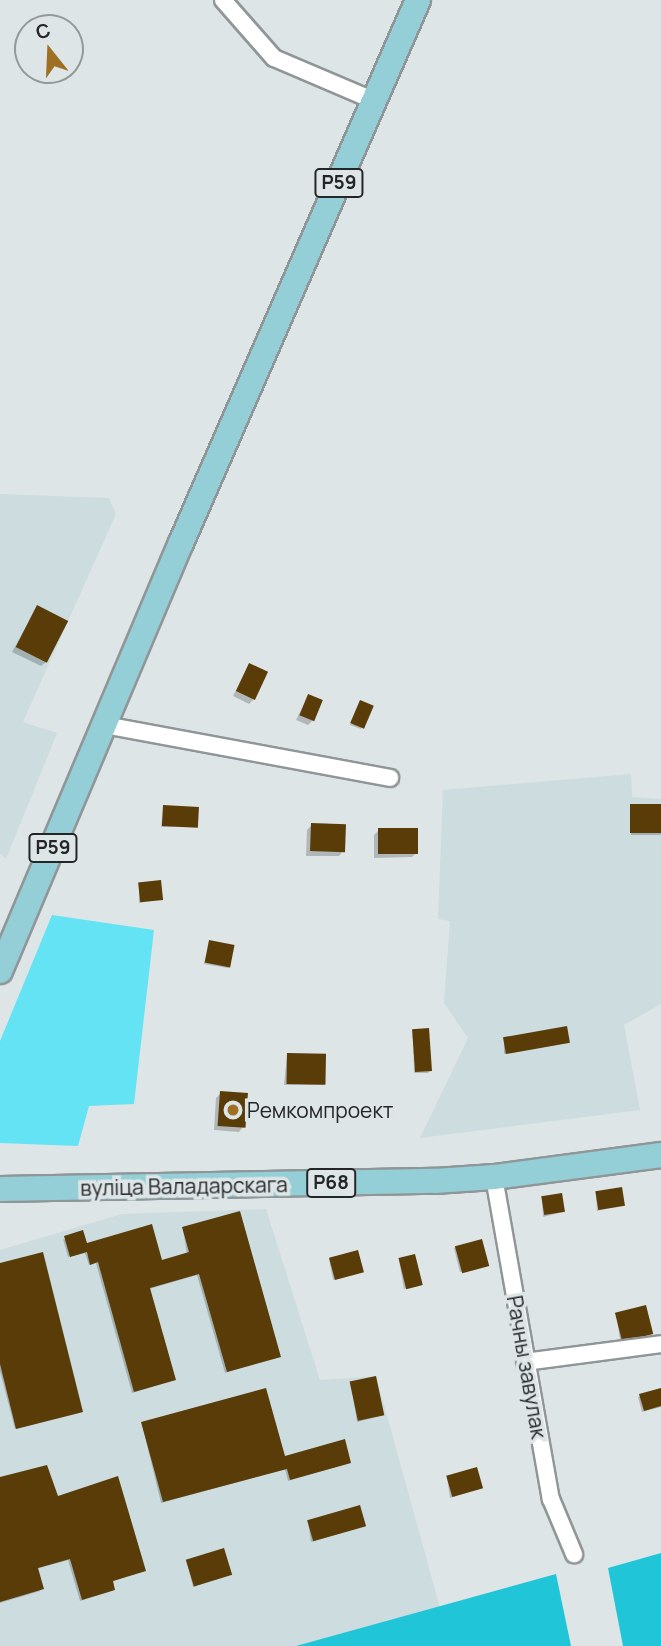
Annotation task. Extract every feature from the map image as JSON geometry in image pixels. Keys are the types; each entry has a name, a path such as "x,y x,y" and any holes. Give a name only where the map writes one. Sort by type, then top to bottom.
{"main road":[{"name":"Р59","path":"0,971 418,0"},
{"name":"вуліца Валадарскага","path":"0,1189 421,1181 494,1177 661,1155"}],"street":[{"path":"223,0 274,58 375,101"},
{"path":"105,725 390,778"},
{"name":"Рачны завулак","path":"494,1177 551,1499 575,1554"},
{"path":"525,1362 661,1344"}],"shaded area":[{"path":"0,494 109,498 116,514 23,722 57,733 6,859 0,854"},
{"path":"631,774 632,797 661,799 661,1004 624,1025 640,1110 420,1138 468,1038 444,1003 450,921 438,919 443,790"},
{"path":"52,915 154,930 134,1104 89,1106 78,1146 0,1143 0,1041"},
{"path":"266,1209 320,1380 376,1376 444,1622 332,1646 0,1646 0,1250 122,1214"},
{"path":"661,1553 661,1646 623,1646 608,1568"},
{"path":"556,1574 571,1646 296,1646"}],"building":[{"path":"37,605 68,621 47,663 16,647"},
{"path":"249,663 268,672 255,700 236,691"},
{"path":"308,694 323,700 314,721 299,715"},
{"path":"360,700 374,706 364,729 350,723"},
{"path":"630,804 661,804 661,833 630,833"},
{"path":"163,805 199,807 198,828 162,826"},
{"path":"311,823 346,824 345,852 310,851"},
{"path":"378,828 418,828 418,854 378,854"},
{"path":"161,880 163,900 140,902 138,882"},
{"path":"209,940 235,945 230,968 205,963"},
{"path":"567,1026 570,1043 506,1054 503,1037"},
{"path":"429,1028 432,1071 415,1072 412,1029"},
{"path":"287,1053 326,1054 325,1085 286,1084"},
{"name":"Ремкомпроект","path":"220,1091 248,1093 245,1128 218,1126"},
{"path":"622,1187 625,1206 598,1210 595,1191"},
{"path":"562,1193 565,1212 544,1215 541,1196"},
{"path":"240,1211 281,1357 227,1372 199,1274 150,1288 176,1380 134,1392 98,1262 90,1265 87,1252 70,1257 64,1236 83,1230 87,1243 152,1224 162,1260 189,1252 182,1227"},
{"path":"482,1239 489,1266 462,1273 455,1246"},
{"path":"358,1250 364,1272 335,1280 329,1258"},
{"path":"43,1252 83,1412 16,1429 0,1364 0,1263"},
{"path":"415,1254 423,1285 406,1289 399,1258"},
{"path":"646,1305 653,1334 622,1342 615,1313"},
{"path":"376,1376 384,1415 358,1421 350,1382"},
{"path":"266,1388 285,1456 345,1439 351,1463 290,1480 287,1469 163,1502 141,1422"},
{"path":"661,1388 661,1406 644,1411 639,1394"},
{"path":"47,1465 58,1496 118,1476 146,1571 113,1581 115,1590 82,1600 70,1559 38,1568 44,1589 0,1602 0,1477"},
{"path":"477,1467 483,1488 452,1497 446,1476"},
{"path":"360,1505 366,1526 313,1541 307,1520"},
{"path":"224,1548 232,1575 194,1586 186,1560"}],"place":[{"name":"Ремкомпроект","path":"233,1110"}]}
